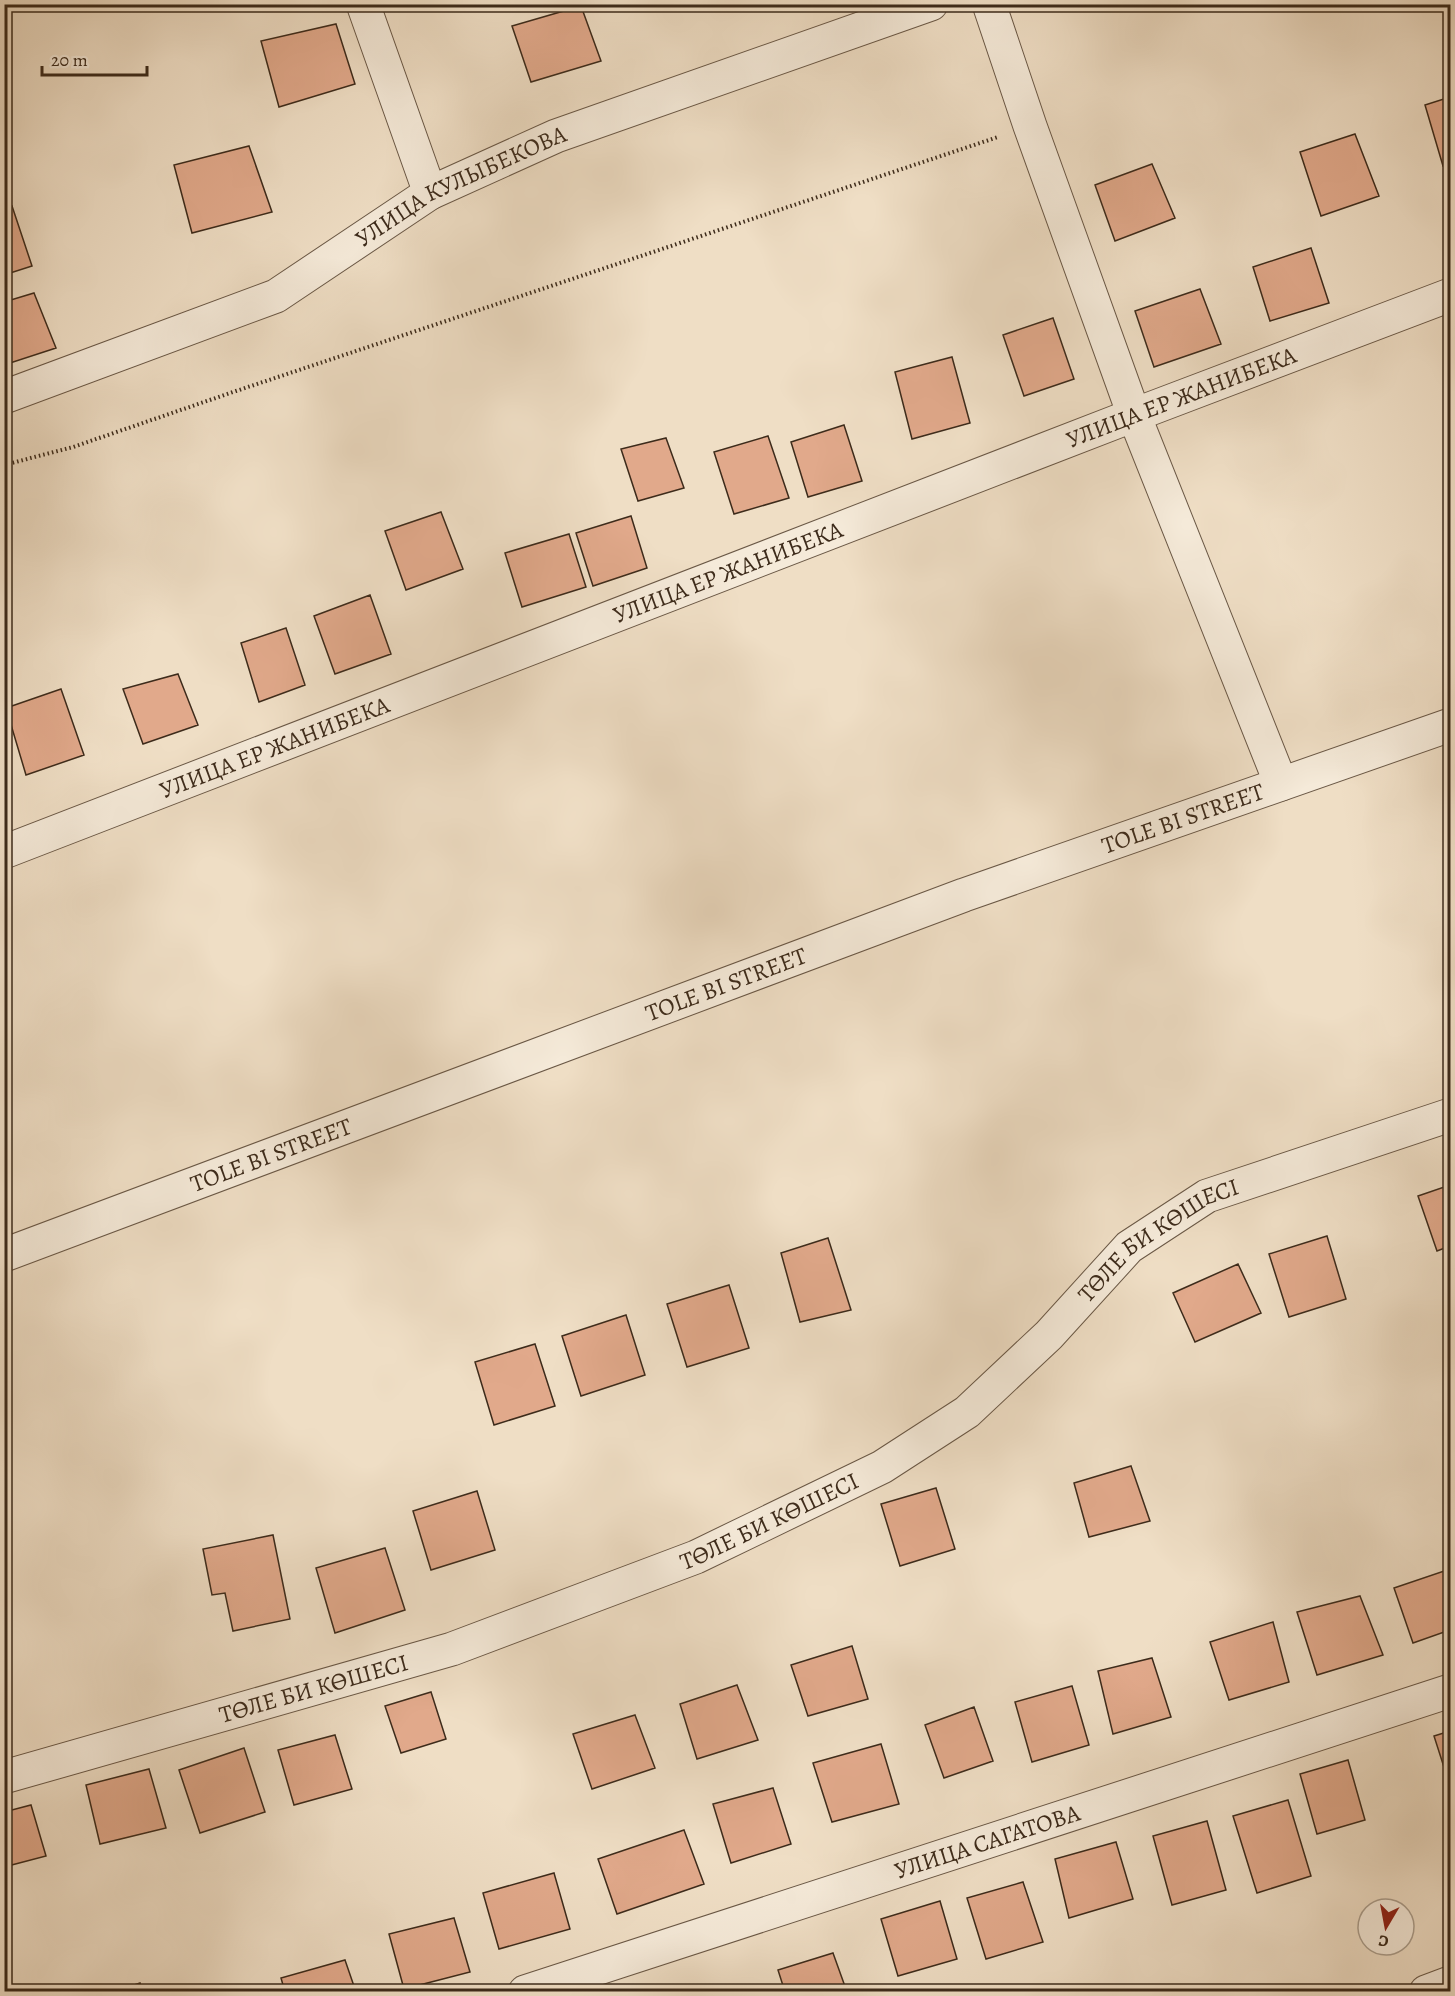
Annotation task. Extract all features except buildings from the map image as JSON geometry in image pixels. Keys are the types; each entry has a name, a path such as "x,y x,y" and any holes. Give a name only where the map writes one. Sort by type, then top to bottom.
{"street":[{"path":"363,4 430,194"},
{"path":"989,4 1030,126 1134,416 1281,784"},
{"name":"УЛИЦА КУЛЫБЕКОВА","path":"4,397 276,296 430,194 556,136 915,7"},
{"name":"УЛИЦА ЕР ЖАНИБЕКА","path":"4,852 1450,295"},
{"name":"TOLE BI STREET","path":"4,1255 964,895 1450,725"},
{"name":"ТӨЛЕ БИ КӨШЕСІ","path":"4,1777 453,1649 696,1557 882,1467 967,1412 1049,1335 1129,1247 1207,1196 1450,1115"},
{"name":"УЛИЦА САГАТОВА","path":"525,1992 1450,1691"},
{"path":"1426,1992 1450,1983"}],"path":[{"path":"4,465 73,447 1030,126"}]}
